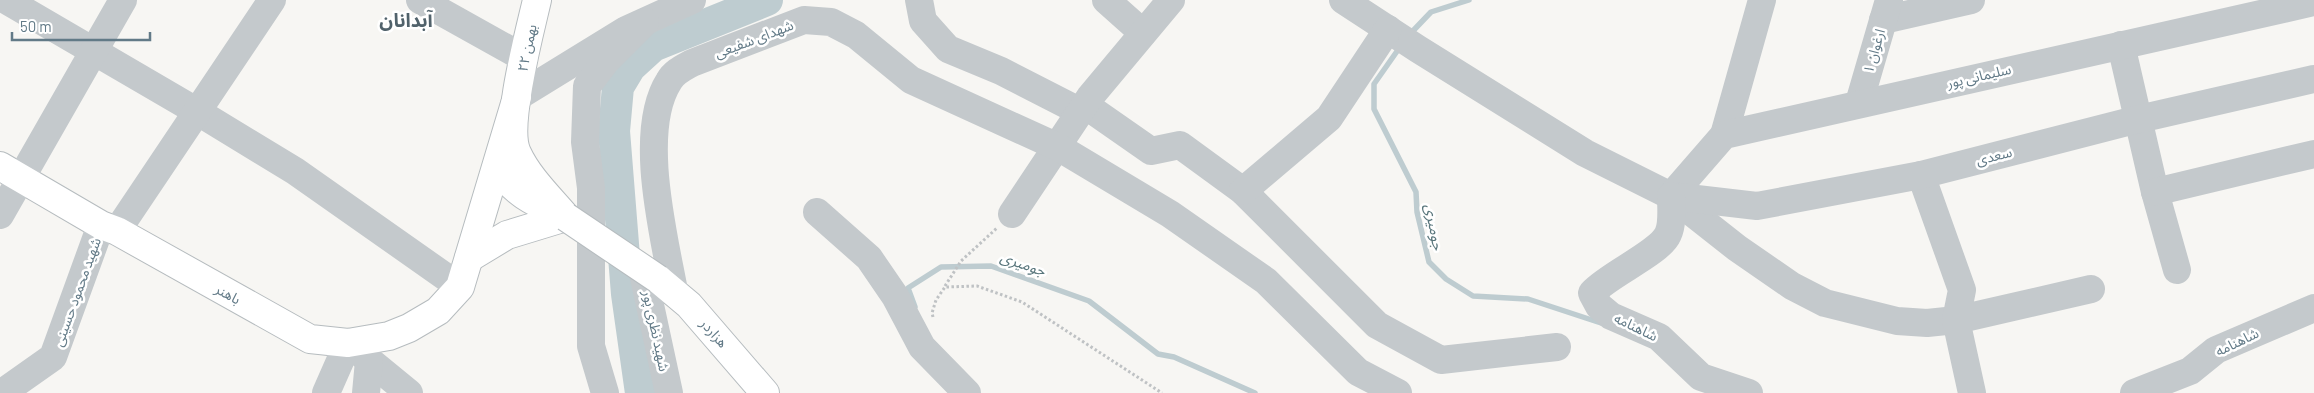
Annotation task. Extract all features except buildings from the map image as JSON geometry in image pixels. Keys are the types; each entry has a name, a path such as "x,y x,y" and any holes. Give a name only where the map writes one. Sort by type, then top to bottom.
{"main road":[{"name":"۲۲ بهمن","path":"517,97 537,0"},
{"path":"460,287 517,97"},
{"path":"517,97 512,138 516,153 566,217"},
{"path":"497,167 508,182 524,197 566,217"},
{"name":"باهنر","path":"11,172 310,339 348,343 389,336 409,328 438,311 460,287"},
{"path":"484,210 520,208 566,217"},
{"path":"469,258 507,235 566,217"},
{"name":"هزاردر","path":"566,217 658,279 724,343 765,393"}],"street":[{"path":"6,0 198,112 295,172 460,287"},
{"path":"0,215 11,172 93,52 123,0"},
{"name":"شهید محمود حسینی","path":"2,393 52,357 109,228 198,112 272,0"},
{"path":"420,0 524,58"},
{"path":"517,97 626,30 692,0"},
{"path":"919,0 923,21 948,50 1001,71 1151,151 1180,145 1242,191 1377,325 1441,360 1557,347"},
{"path":"1106,0 1143,33"},
{"path":"1012,214 1080,113 1171,0"},
{"path":"1343,0 1585,153 1671,196 1737,248 1792,286 1825,303 1897,321 1927,323 1956,320 2091,289"},
{"path":"1671,196 1724,135 1762,0"},
{"path":"1886,10 1971,0"},
{"name":"سلیمانی پور","path":"1724,135 2314,2"},
{"name":"ارغوان ۱","path":"1860,103 1886,10"},
{"name":"شهدای شفیعی","path":"658,279 657,194 654,153 657,114 664,91 677,72 692,63 804,20 831,22 856,35 911,80 1058,146 1170,214 1266,282 1358,372 1398,393"},
{"path":"605,393 591,346 591,188 585,142 587,86 606,61 645,22"},
{"path":"1242,191 1330,118 1382,26"},
{"path":"2121,44 2155,192 2177,270"},
{"name":"سعدی","path":"1671,196 1758,206 1921,175 2139,119 2314,79"},
{"path":"2155,192 2314,154"},
{"path":"1921,175 1962,290 1956,320 1972,393"},
{"name":"شاهنامه","path":"1671,196 1668,235 1659,246 1601,283 1592,293 1599,306 1611,316 1659,337 1701,377 1748,393"},
{"path":"817,212 869,258 895,296 926,329 922,347 959,390"},
{"name":"شهید نظری پور","path":"658,279 669,393"},
{"name":"شاهنامه","path":"2134,393 2190,371 2216,350 2314,308"},
{"path":"326,393 348,343 409,393"},
{"path":"366,393 369,361"}],"path":[{"path":"941,293 961,261 1012,214"},
{"path":"926,329 945,286 977,286 1022,302 1162,393"},
{"path":"926,329 932,313"}],"waterway":[{"path":"641,393 627,294 614,131 618,87 630,67 653,46 767,0"},
{"name":"جومیری","path":"1410,34 1431,12 1469,0"},
{"name":"جومیری","path":"1400,47 1374,84 1374,109 1416,192 1417,212 1429,262 1446,279 1473,296 1528,299 1601,323"},
{"name":"جومیری","path":"915,307 908,288 941,267 991,266 1089,301 1158,354 1174,357 1255,393"}],"district":[{"name":"آبدانان","path":"406,20"}]}
